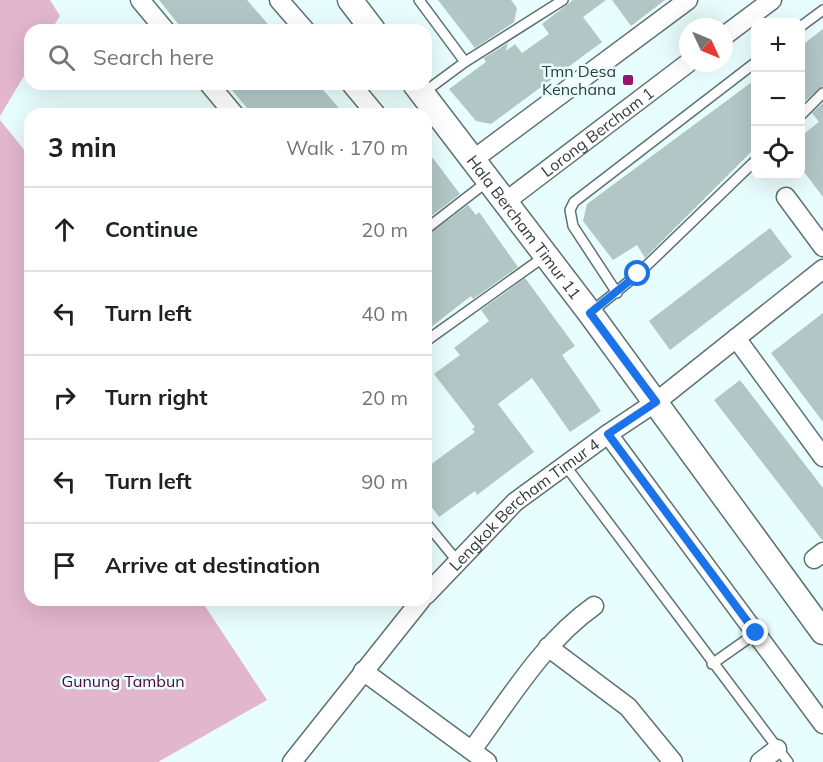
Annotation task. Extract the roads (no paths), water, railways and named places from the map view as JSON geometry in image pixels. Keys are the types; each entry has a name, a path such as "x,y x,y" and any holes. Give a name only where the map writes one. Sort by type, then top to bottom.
{"street":[{"path":"140,0 160,24"},
{"path":"279,0 300,24"},
{"path":"350,0 368,24"},
{"path":"474,159 688,0"},
{"path":"733,29 772,0"},
{"name":"Lorong Bercham 1","path":"505,202 679,70"},
{"path":"214,90 229,108"},
{"path":"356,90 371,108"},
{"name":"Hala Bercham Timur 11","path":"432,111 474,159 590,313 823,632"},
{"path":"786,197 823,247"},
{"name":"Lengkok Bercham Timur 4","path":"432,589 516,502 608,434 656,402 823,268"},
{"path":"736,338 823,457"},
{"path":"608,434 823,724"},
{"path":"292,762 416,606"},
{"path":"472,750 548,647 569,624 594,606"},
{"path":"548,647 628,707 673,762"},
{"path":"363,671 487,762"},
{"path":"760,762 782,755"}],"lane":[{"path":"419,0 465,62"},
{"path":"422,99 465,62 563,0"},
{"path":"805,24 823,10"},
{"path":"617,293 573,226 570,210 574,202 751,66"},
{"path":"805,112 823,93"},
{"path":"590,313 617,293 751,165"},
{"path":"432,224 489,180"},
{"path":"432,337 545,256"},
{"path":"565,465 782,755"},
{"path":"432,530 458,562"},
{"path":"712,664 756,633"}],"place":[{"name":"Tmn Desa Kenchana","path":"628,80"}],"park label":[{"name":"Gunung Tambun","path":"123,681"}]}
